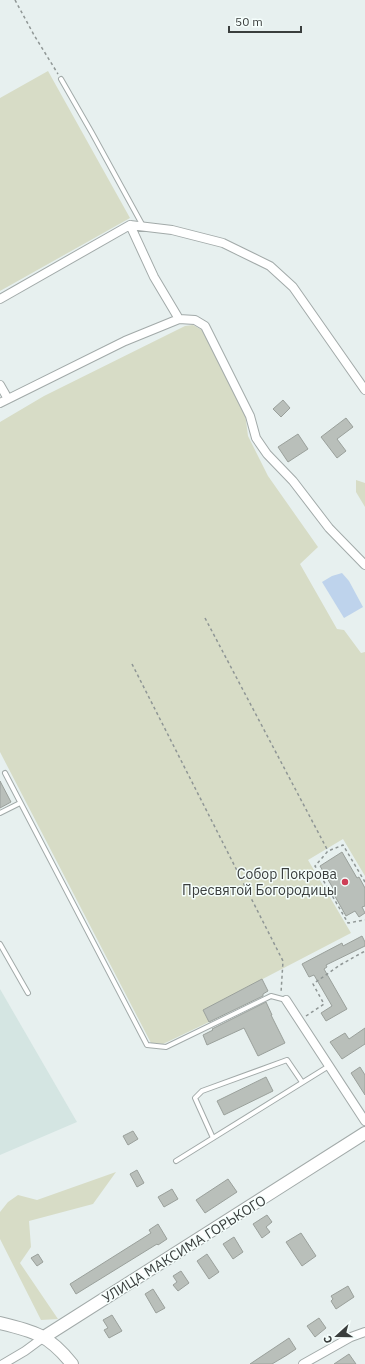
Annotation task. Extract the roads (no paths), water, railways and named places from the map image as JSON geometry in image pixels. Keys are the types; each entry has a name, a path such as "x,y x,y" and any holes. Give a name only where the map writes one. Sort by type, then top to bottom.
{"street":[{"path":"130,225 154,277 179,319"},
{"path":"0,299 130,225 172,230 223,243 270,266 293,287 365,390"},
{"path":"0,403 126,341 179,319 195,320 204,326 250,416 256,438 267,454 293,481 329,528 365,565"},
{"path":"0,385 8,399"},
{"path":"283,999 330,1066 365,1121"},
{"name":"УЛИЦА МАКСИМА ГОРЬКОГО","path":"3,1364 365,1133"},
{"path":"0,1322 30,1330 44,1337 72,1364"},
{"path":"303,1364 351,1337 365,1332"}],"lane":[{"path":"61,79 143,227"},
{"path":"5,773 147,1045 166,1047 271,996 283,999"},
{"path":"0,813 20,803"},
{"path":"0,944 28,993"},
{"path":"213,1138 195,1098 202,1091 287,1060 302,1082"},
{"path":"176,1161 330,1066"}],"water":[{"path":"342,573 349,581 363,607 344,618 322,582 332,576"}],"place":[{"name":"Собор Покрова Пресвятой Богородицы","path":"345,882"}]}
